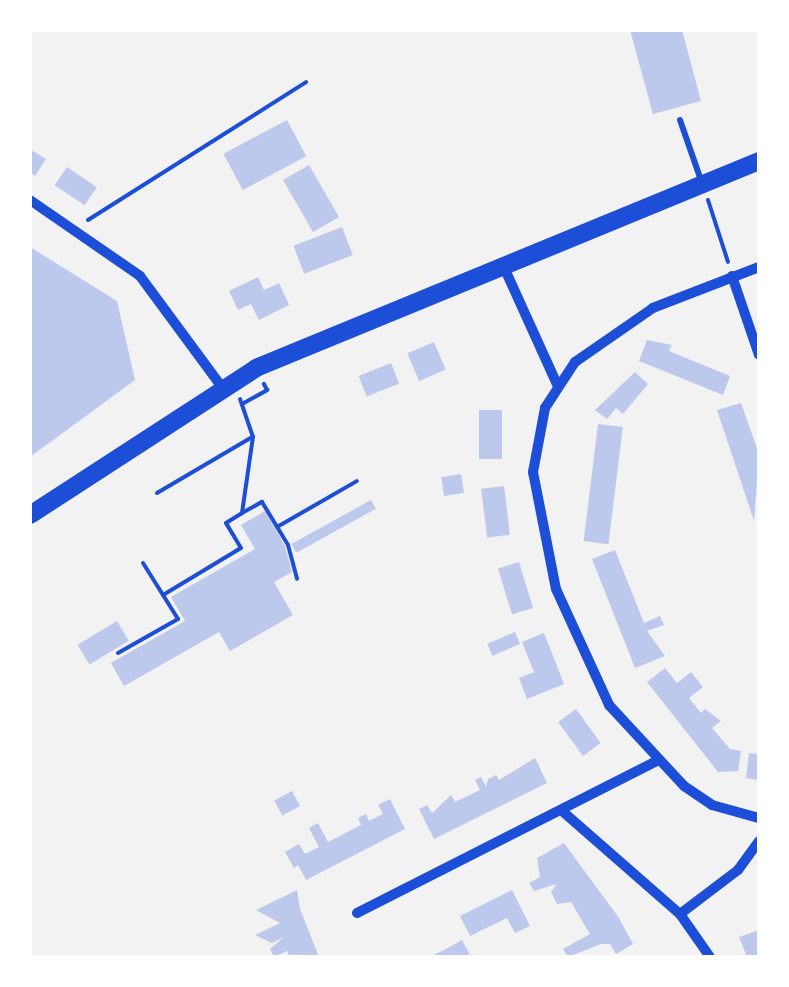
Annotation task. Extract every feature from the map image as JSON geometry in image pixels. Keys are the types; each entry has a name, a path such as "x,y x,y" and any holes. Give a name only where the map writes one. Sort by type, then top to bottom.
{"main road":[{"path":"30,515 226,384 502,264 759,161"}],"street":[{"path":"30,200 76,228 158,295 226,384"},
{"path":"502,264 557,384"},
{"path":"759,267 620,326 557,384 534,456 545,552 591,674 656,762 712,805 759,818"},
{"path":"732,276 759,355"},
{"path":"356,914 656,762"},
{"path":"562,810 680,914 710,957"},
{"path":"680,914 738,870 759,840"}],"lane":[{"path":"680,120 702,184"}],"path":[{"path":"76,228 306,82"},
{"path":"702,184 732,276"},
{"path":"226,384 254,437 242,513"},
{"path":"157,493 254,437"},
{"path":"277,526 357,481"},
{"path":"163,595 242,548 226,523 262,502 277,526 297,579"},
{"path":"118,653 178,619 143,563"}],"building":[{"path":"630,30 682,30 701,101 653,114"},
{"path":"287,120 306,156 243,190 223,154"},
{"path":"30,149 46,159 35,176 30,172"},
{"path":"309,165 339,217 313,232 283,180"},
{"path":"67,167 97,187 85,205 55,185"},
{"path":"342,227 353,255 304,274 293,246"},
{"path":"30,247 117,301 135,380 30,457"},
{"path":"258,277 264,290 279,283 289,305 259,320 251,304 238,310 229,291"},
{"path":"647,340 672,345 669,351 730,376 723,395 639,361"},
{"path":"434,342 446,370 419,381 407,353"},
{"path":"391,363 399,383 367,397 359,376"},
{"path":"635,372 648,384 623,414 616,408 607,419 595,410"},
{"path":"741,403 759,454 754,521 717,410"},
{"path":"479,410 502,410 502,459 479,459"},
{"path":"598,424 623,427 608,544 584,541"},
{"path":"461,474 464,493 444,496 441,477"},
{"path":"504,486 510,535 487,537 481,489"},
{"path":"371,500 376,509 296,553 291,544"},
{"path":"265,511 285,546 292,572 274,582 293,615 230,651 219,632 124,686 111,663 185,621 171,597 255,549 241,525"},
{"path":"615,550 644,623 660,616 664,625 647,631 665,656 635,668 592,559"},
{"path":"519,562 533,608 512,614 498,568"},
{"path":"117,621 129,641 89,664 78,645"},
{"path":"515,632 520,644 492,656 487,644"},
{"path":"544,633 564,684 527,699 519,678 534,672 522,642"},
{"path":"665,668 677,683 691,672 703,687 689,698 701,713 705,709 721,721 712,728 730,749 741,751 738,771 718,772 647,682"},
{"path":"576,709 601,743 583,756 558,722"},
{"path":"749,753 759,754 759,780 746,778"},
{"path":"535,758 547,783 434,839 419,809 427,805 432,813 451,795 455,802 480,790 475,780 481,777 486,787 488,779 496,775 499,780"},
{"path":"292,791 300,806 282,815 274,800"},
{"path":"390,799 405,829 306,880 298,865 294,868 285,852 299,844 305,854 319,847 309,828 318,823 328,842 361,825 358,818 366,814 369,821 383,814 378,805"},
{"path":"564,843 619,918 633,944 616,954 610,944 601,944 568,957 563,949 590,934 571,902 557,904 551,892 557,884 534,891 529,883 540,877 537,858"},
{"path":"297,890 300,909 319,957 290,957 287,951 274,957 270,949 284,937 272,943 255,935 280,923 256,910"},
{"path":"512,890 530,926 515,933 507,918 470,936 460,916"},
{"path":"759,930 759,957 747,957 739,937"},
{"path":"462,940 471,957 429,957 446,949"}]}
